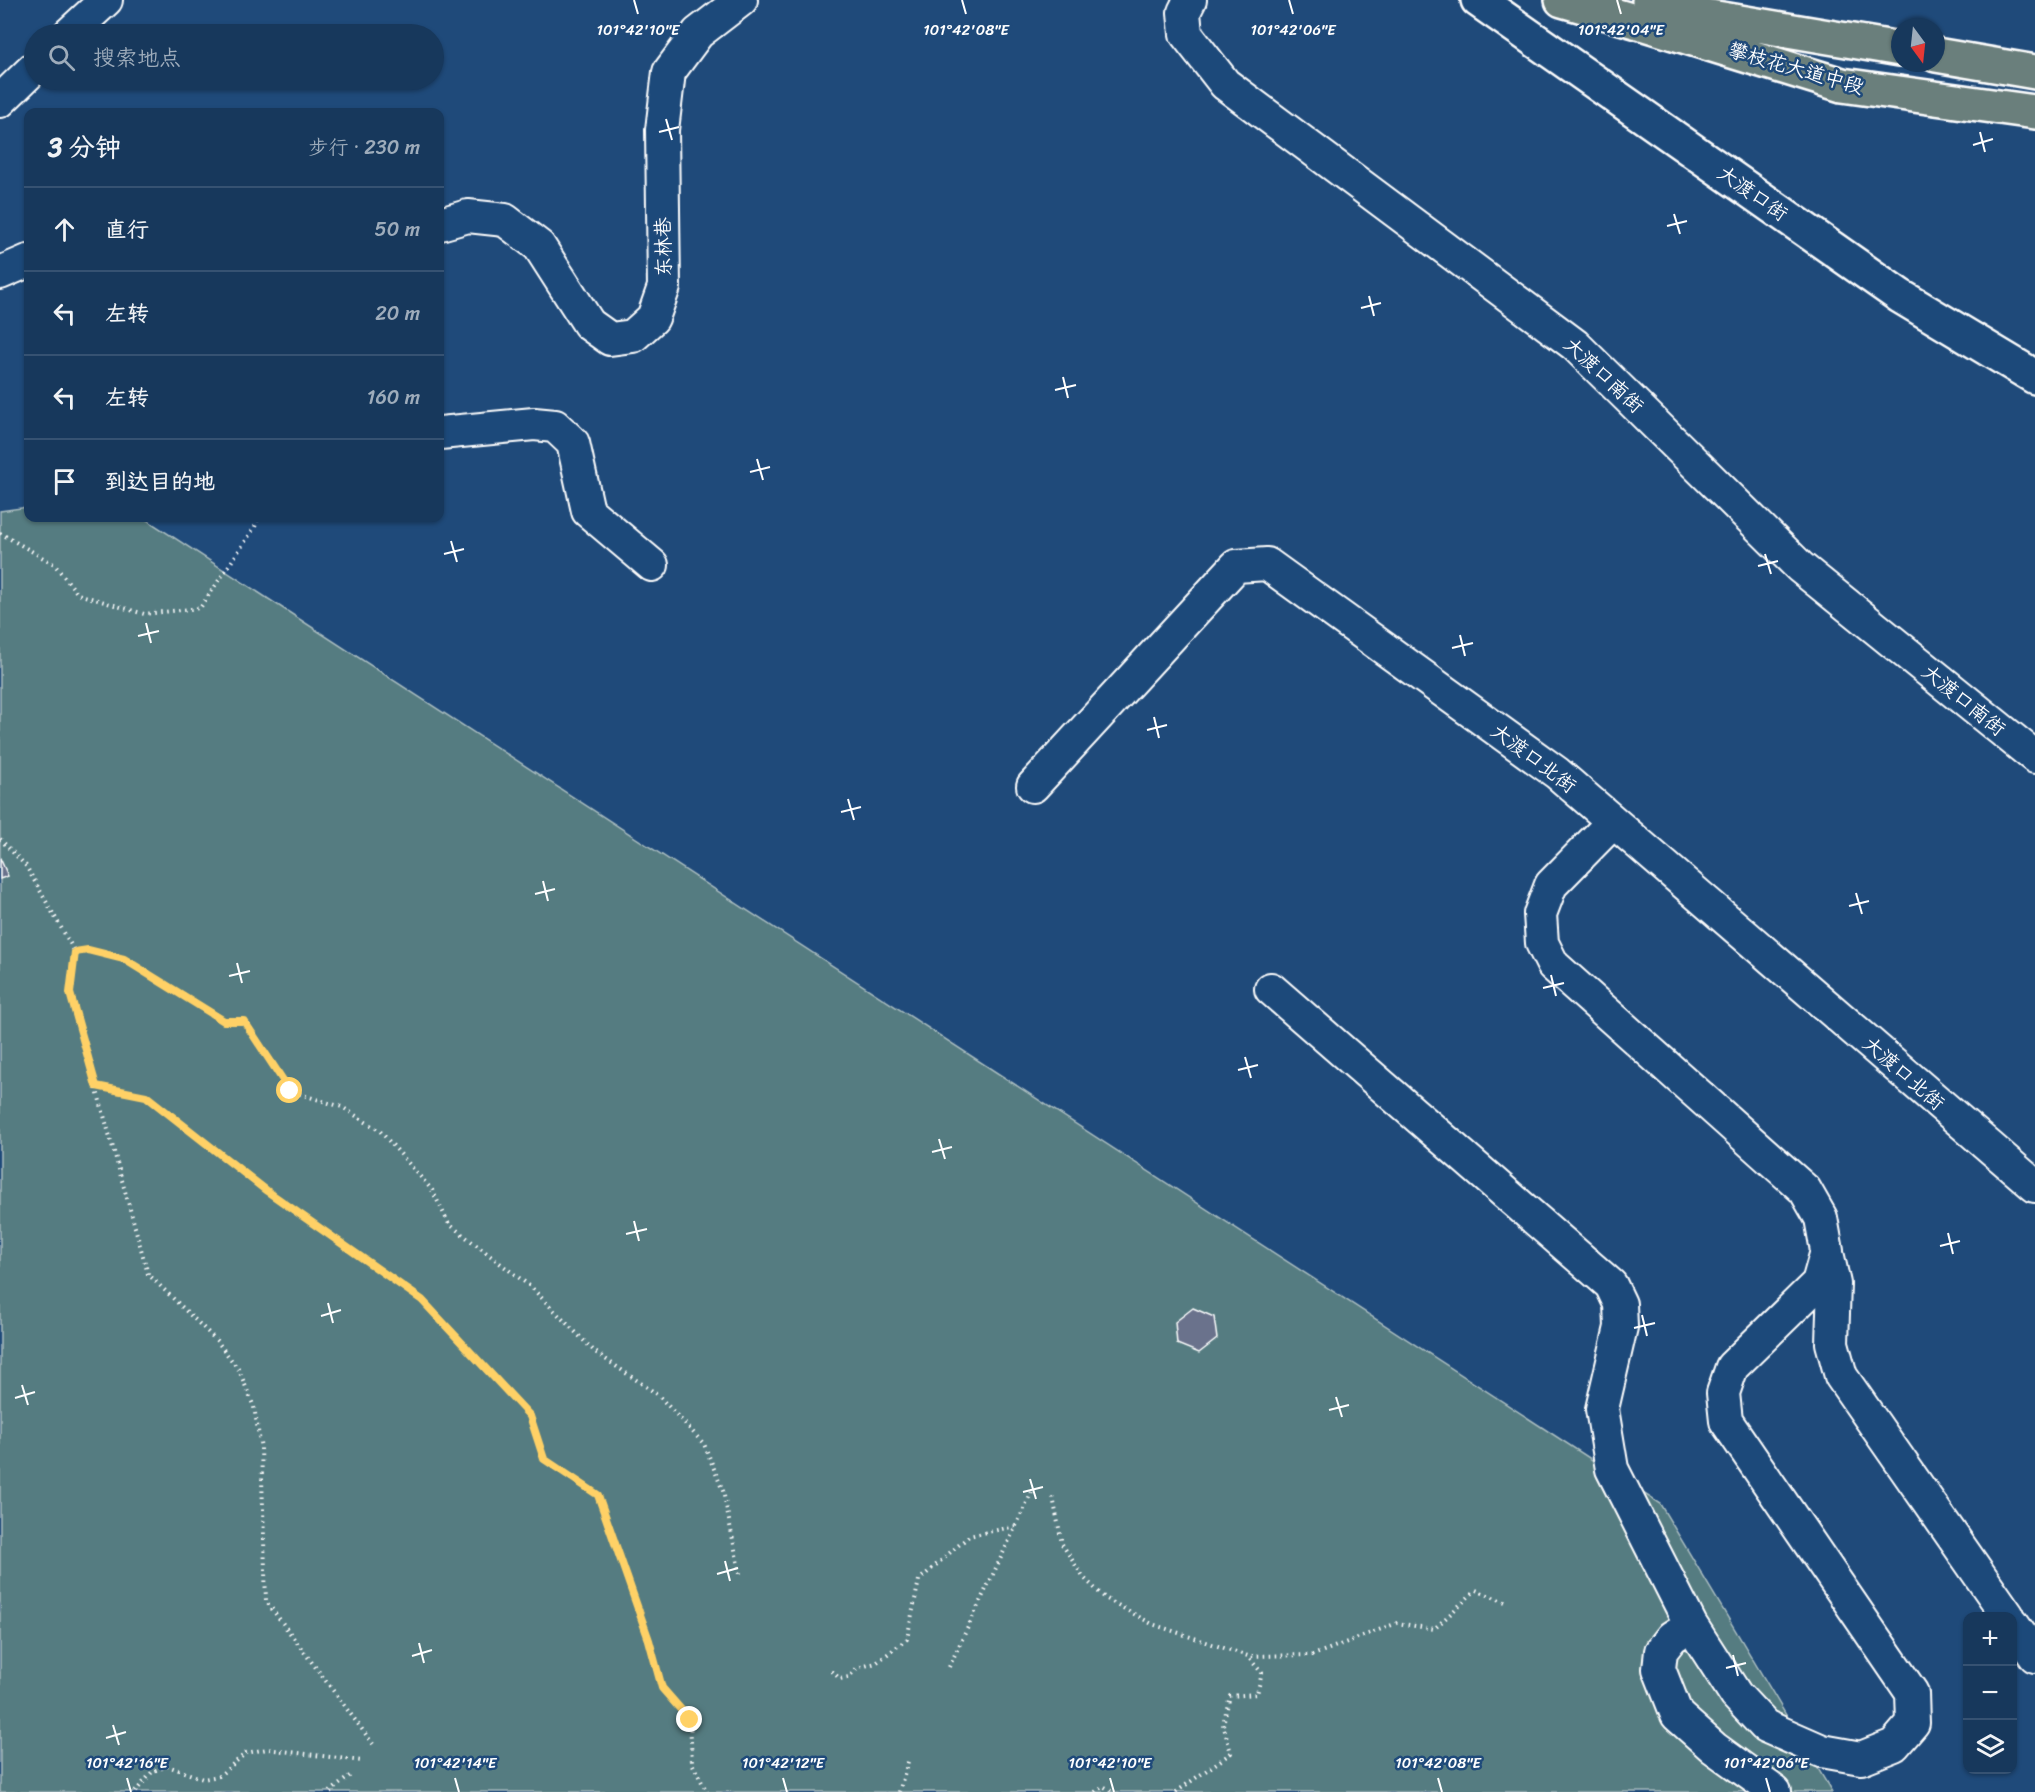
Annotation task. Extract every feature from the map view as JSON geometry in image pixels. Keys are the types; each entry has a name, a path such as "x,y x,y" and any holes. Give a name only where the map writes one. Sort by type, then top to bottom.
{"main road":[{"name":"攀枝花大道中段","path":"1562,0 1842,85 2035,112"},
{"name":"攀枝花大道中段","path":"1645,0 1681,12 1891,47"},
{"path":"1945,57 2035,72"}],"street":[{"path":"80,24 106,0"},
{"name":"东林巷","path":"444,223 468,216 505,220 539,246 589,324 610,339 633,336 653,318 664,287 662,130 669,72 698,33 741,0"},
{"name":"大渡口南街","path":"1190,0 1184,12 1186,34 1225,84 1575,345 1800,567 2035,757"},
{"name":"大渡口街","path":"1478,0 1900,296 2035,377"},
{"path":"0,101 24,78"},
{"path":"0,273 24,263"},
{"path":"444,433 534,424 555,426 573,443 588,511 652,565"},
{"name":"大渡口北街","path":"1033,786 1236,566 1267,564 1557,773 2035,1186"},
{"path":"1613,822 1551,885 1540,914 1542,943 1553,965 1804,1190 1821,1218 1834,1284 1832,1343 1841,1376 2005,1612"},
{"path":"1270,989 1611,1285 1620,1304 1621,1327 1602,1409 1612,1469 1691,1625 1736,1695 1765,1726 1821,1751 1861,1758 1894,1745 1913,1723 1912,1693 1726,1420 1723,1393 1732,1367 1818,1283 1827,1251"},
{"path":"1691,1625 1672,1637 1661,1651 1659,1669 1677,1715 1714,1748 1775,1792"},
{"path":"2017,1629 2035,1656"}],"path":[{"path":"0,533 54,564 78,594 144,614 200,608 257,522"},
{"path":"0,839 26,866 75,952 70,993 148,1274 217,1341 239,1370 254,1407 261,1448 266,1600 373,1744"},
{"path":"75,952 88,950 124,959 224,1021 244,1021 290,1091 342,1107 380,1131 432,1190 449,1224 531,1287 595,1352 657,1394 704,1444 723,1491 740,1574"},
{"path":"96,1086 146,1096 267,1191 422,1300 530,1416 544,1459 598,1495 649,1640 662,1688 690,1720 692,1763 707,1792"},
{"path":"948,1667 1033,1490"},
{"path":"1053,1497 1062,1544 1083,1577 1104,1598 1152,1624 1248,1656 1313,1654 1397,1623 1434,1629 1476,1590 1505,1602"},
{"path":"832,1671 840,1679 849,1677 857,1668 876,1663 907,1639 919,1580 969,1536 1016,1526"},
{"path":"1176,1792 1231,1753 1223,1724 1230,1696 1257,1694 1262,1673 1248,1656"},
{"path":"135,1792 153,1771 168,1766 203,1779 219,1776 246,1753 267,1749 362,1761"},
{"path":"899,1792 909,1758"},
{"path":"330,1792 352,1774"},
{"path":"1095,1792 1103,1786 1113,1792"}],"green space":[{"path":"24,508 24,522 150,522 1660,1504 1832,1792 0,1792 0,511"}],"building":[{"path":"0,858 8,876 0,879"},
{"path":"1193,1308 1214,1317 1217,1339 1199,1353 1177,1344 1175,1322"}],"route":[{"path":"290,1091 244,1021 224,1021 124,959 88,950 75,952 70,993 96,1086 146,1096 267,1191 422,1300 530,1416 544,1459 598,1495 649,1640 662,1688 690,1720"}]}
